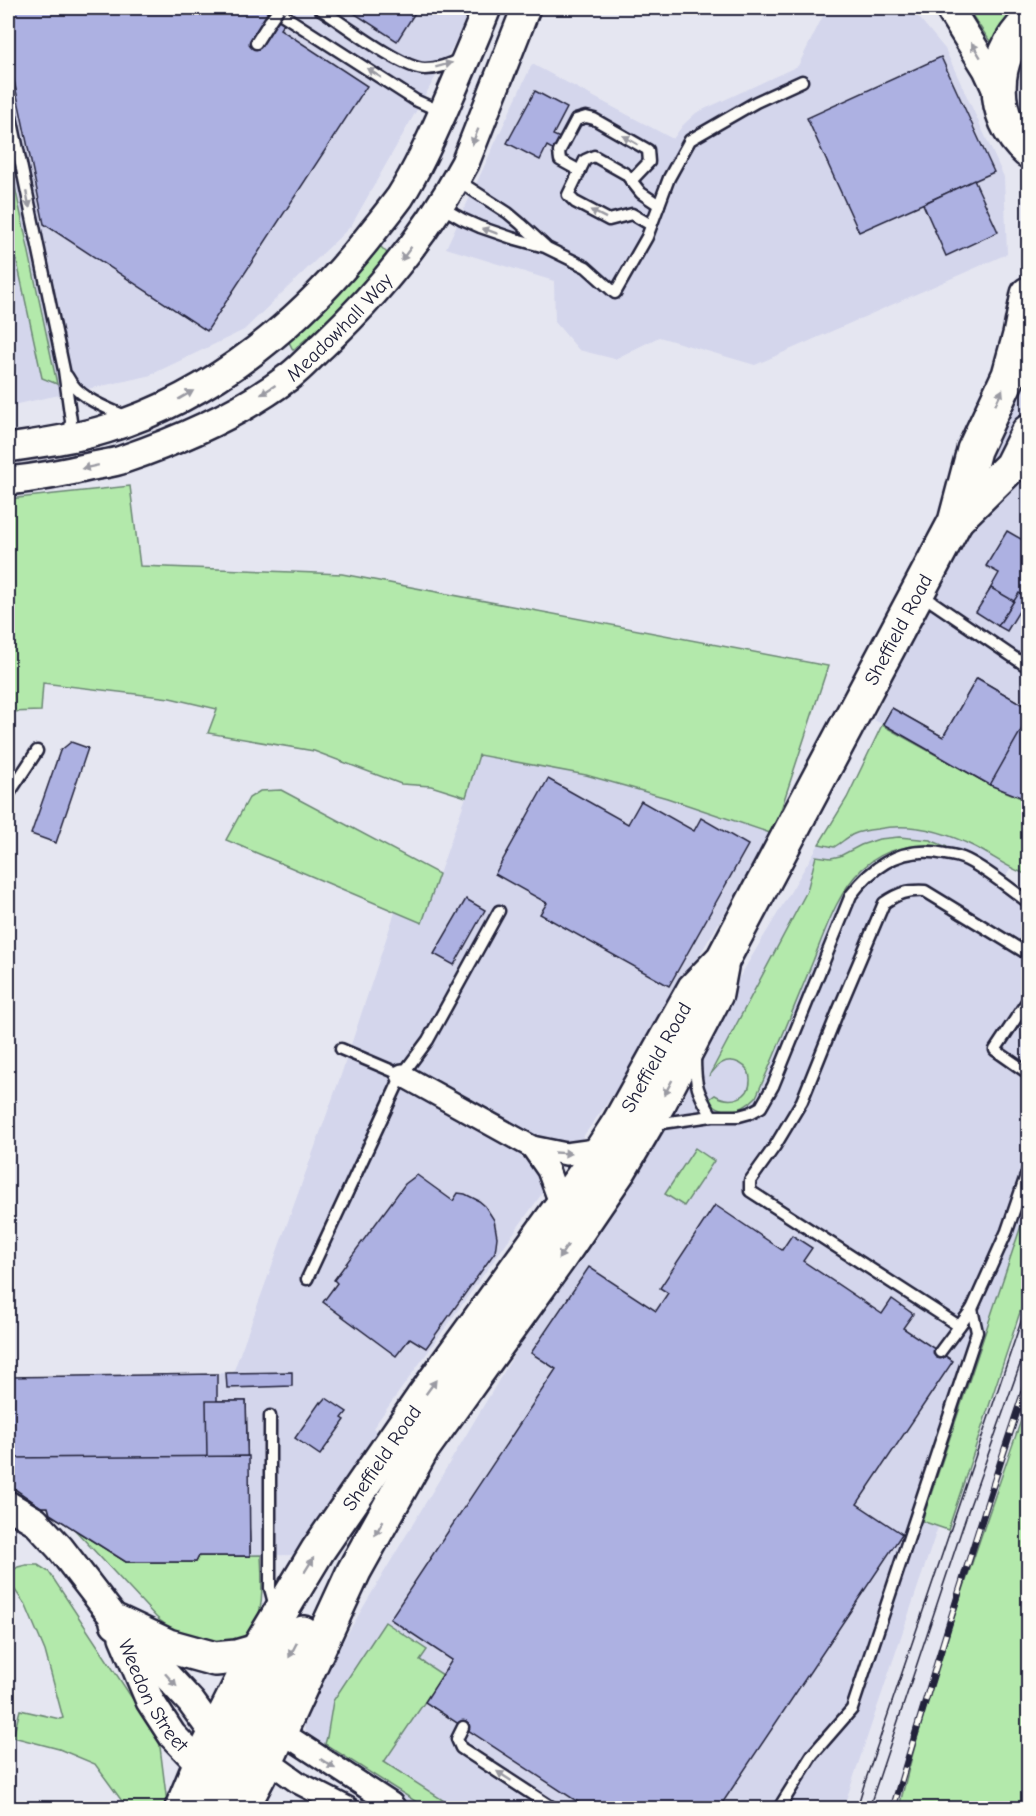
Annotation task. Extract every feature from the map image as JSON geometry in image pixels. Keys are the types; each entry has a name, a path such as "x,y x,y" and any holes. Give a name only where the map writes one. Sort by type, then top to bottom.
{"main road":[{"path":"1026,157 1006,122 999,95 999,78 1010,44 1029,22"},
{"path":"955,522 974,450 1009,375 1029,294"},
{"path":"955,522 1015,469 1029,432"},
{"name":"Sheffield Road","path":"239,1741 257,1651 277,1616 318,1550 416,1409 602,1149 694,989 723,958 955,522"},
{"name":"Sheffield Road","path":"239,1741 354,1571 422,1449 560,1257 620,1169 660,1101 716,994 723,958"},
{"path":"117,1622 168,1646 215,1659 236,1657 257,1651"},
{"path":"239,1741 243,1806"},
{"path":"182,1809 239,1741"},
{"path":"207,1809 239,1741"}],"street":[{"name":"Meadowhall Way","path":"8,448 106,429 173,403 248,356 293,320 326,288 399,198 414,173 443,112 487,8"},
{"name":"Meadowhall Way","path":"8,482 49,476 121,460 224,417 290,376 343,326 387,279 413,245 456,180 465,163 526,8"},
{"path":"949,8 987,69 999,95"},
{"path":"443,112 457,109 470,99 493,63 512,43"},
{"path":"414,173 456,180"},
{"path":"414,173 439,206"},
{"path":"49,476 63,456 69,438"},
{"path":"402,1075 532,1147 566,1154 602,1149"},
{"path":"532,1147 548,1170 561,1208"},
{"name":"Weedon Street","path":"9,1508 34,1521 60,1548 117,1622 150,1701 172,1735 239,1741"},
{"path":"239,1741 299,1783 348,1809"},
{"path":"239,1741 341,1773 392,1804 395,1809"}],"lane":[{"path":"272,8 415,100 443,112"},
{"path":"256,43 279,8"},
{"path":"319,8 399,60 423,69 452,63 469,54"},
{"path":"439,206 480,227 545,246 586,267 615,293 647,237 669,178 690,140 756,102 802,81"},
{"path":"8,102 64,370 70,421 69,438"},
{"path":"580,171 560,160 559,152 576,120 585,117 594,119 648,150 649,162 631,181"},
{"path":"651,225 632,214 609,220 574,202 568,195 585,160 594,156 626,174 641,193 659,205"},
{"path":"456,180 508,213 545,246"},
{"path":"64,370 74,387 83,395 133,420"},
{"path":"918,593 1029,667"},
{"path":"8,795 37,751"},
{"path":"643,1128 660,1123 712,1116 739,1116 761,1107 768,1096 851,895 862,880 877,867 915,852 933,851 967,860 1029,902"},
{"path":"958,1326 750,1191 750,1181 775,1146 802,1101 838,1009 884,903 898,894 925,891 1029,954"},
{"path":"307,1279 402,1075 428,1040 499,911"},
{"path":"1029,1000 995,1050 1029,1073"},
{"path":"695,1036 696,1083 702,1101 712,1116"},
{"path":"341,1049 402,1075"},
{"path":"940,1352 972,1309 1007,1231 1029,1170"},
{"path":"779,1809 812,1755 852,1709 977,1332 972,1309"},
{"path":"270,1416 270,1588 277,1616"},
{"path":"463,1727 457,1739 461,1748 553,1809"}],"shaded area":[{"path":"8,8 469,8 457,39 351,226 244,330 148,376 8,406"},
{"path":"827,8 911,8 945,49 1004,177 1007,254 755,365 659,337 615,359 579,350 555,322 554,281 446,248 532,64 673,139 696,113 798,66"},
{"path":"1028,347 1028,793 874,720"},
{"path":"479,755 586,775 667,798 773,834 621,1084 373,1428 379,1433 297,1555 200,1556 196,1562 126,1562 48,1507 41,1507 20,1492 8,1489 8,1377 233,1373 341,1075 395,912 422,923"},
{"path":"891,826 941,832 976,847 1011,868 1005,878 1028,894 1028,1205 922,1521 938,1527 847,1797 841,1808 412,1808 321,1753 307,1737 303,1723 303,1708 819,844 834,847 854,834"}],"green space":[{"path":"967,8 1028,8 996,50"},
{"path":"8,154 57,384 42,378 8,220"},
{"path":"379,245 387,253 364,284 334,315 293,350 288,340"},
{"path":"130,486 140,566 342,574 828,666 773,834 667,798 586,775 479,755 466,797 431,786 401,784 314,751 208,733 217,709 170,698 43,683 41,711 8,712 8,499"},
{"path":"882,725 990,785 1028,801 1028,875 963,841 939,832 915,827 890,827 862,831 851,835 834,847 819,844 847,798"},
{"path":"281,790 439,874 422,923 226,840 249,798 260,791"},
{"path":"899,837 930,840 947,847 924,845 891,851 871,862 853,878 833,912 756,1097 739,1109 726,1110 714,1105 708,1100 715,1095 733,1099 747,1091 749,1074 744,1066 736,1062 722,1063 709,1076 807,891 816,856 831,858 840,856 879,839"},
{"path":"695,1148 714,1161 684,1206 665,1194"},
{"path":"1028,1205 1028,1288 948,1530 922,1521"},
{"path":"1028,1400 1028,1808 899,1808 942,1654"},
{"path":"75,1530 126,1562 195,1562 199,1556 261,1555 262,1594 257,1620 251,1630 242,1637 229,1641 205,1641 177,1631 156,1617"},
{"path":"26,1565 38,1565 49,1572 159,1739 167,1803 165,1808 127,1808 95,1764 59,1749 13,1737 20,1710 63,1718 45,1651 26,1606 8,1580 8,1574"},
{"path":"385,1622 427,1650 420,1660 443,1675 384,1762 455,1808 426,1808 325,1744 333,1701"}],"building":[{"path":"8,8 294,8 280,29 367,86 207,331 44,224 8,52"},
{"path":"346,8 418,8 397,41"},
{"path":"941,57 994,172 859,232 807,118"},
{"path":"535,91 567,108 553,135 560,138 554,150 547,146 540,160 507,143"},
{"path":"974,180 998,232 946,256 923,204"},
{"path":"1007,531 1028,543 1028,596 1021,609 989,591 999,573 986,566"},
{"path":"991,588 1014,601 998,626 976,612"},
{"path":"1019,593 1027,598 1007,631 998,626"},
{"path":"977,678 1028,708 1028,718 1023,728 1028,731 1028,800 990,785 883,724 892,708 943,737"},
{"path":"977,678 1028,708 1028,718 990,785 883,724 892,708 943,737"},
{"path":"71,742 88,748 56,843 31,834 60,751"},
{"path":"548,779 628,824 641,801 694,831 701,818 748,845 669,986 540,914 547,903 495,874"},
{"path":"466,899 485,910 454,965 434,954"},
{"path":"417,1175 453,1201 458,1193 479,1201 494,1220 497,1237 495,1252 426,1348 410,1338 396,1356 323,1302 337,1283 334,1280 405,1184"},
{"path":"715,1205 782,1250 792,1235 812,1248 803,1261 882,1314 892,1299 913,1314 903,1328 953,1361 857,1504 902,1534 719,1808 587,1808 425,1702 452,1660 390,1619 556,1369 531,1353 589,1267 656,1311 668,1293 660,1288"},
{"path":"292,1372 292,1386 227,1388 226,1373"},
{"path":"217,1374 217,1401 246,1401 250,1556 199,1556 196,1562 126,1562 50,1514 48,1507 41,1507 8,1484 8,1377"},
{"path":"326,1398 347,1412 342,1418 345,1420 320,1455 295,1438 320,1402 321,1404"},
{"path":"206,1401 246,1401 250,1556 226,1556 225,1457 207,1457"},
{"path":"249,1456 250,1556 199,1556 196,1562 126,1562 50,1514 48,1507 41,1507 8,1484 8,1458"}],"tram line":[{"path":"857,1808 1028,1301"},
{"path":"869,1808 967,1514 1028,1342"}],"railway":[{"path":"893,1808 1028,1379"}]}
